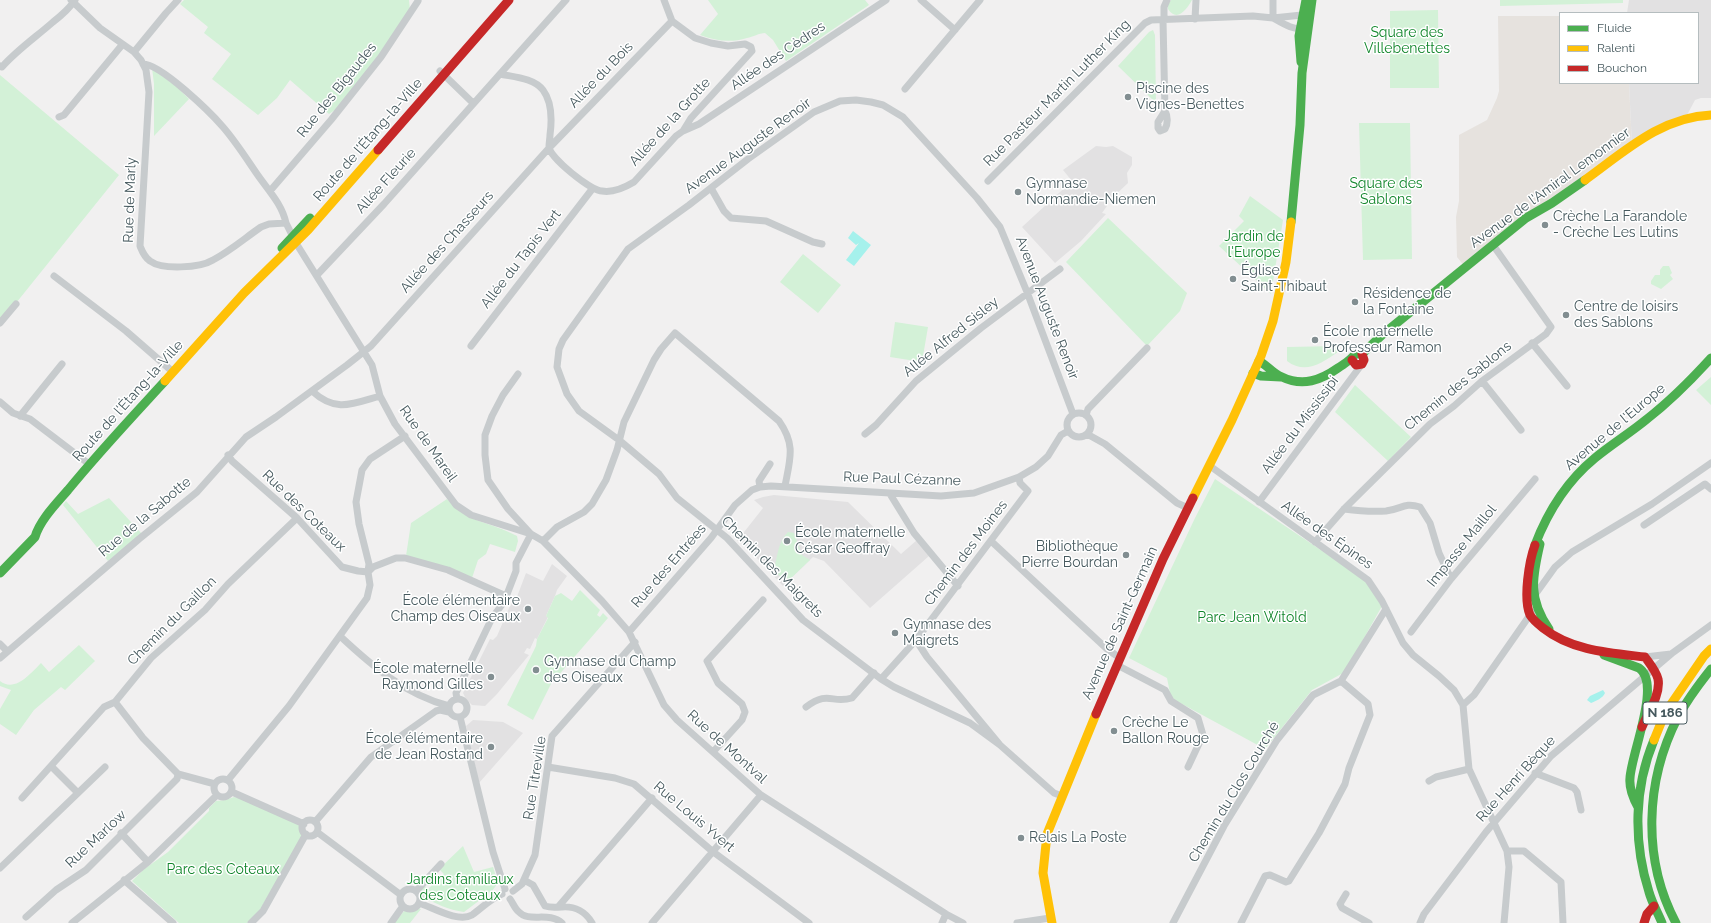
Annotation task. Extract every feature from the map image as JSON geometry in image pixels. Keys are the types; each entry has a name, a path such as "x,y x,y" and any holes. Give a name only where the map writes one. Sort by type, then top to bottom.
{"street":[{"path":"134,52 178,0"},
{"name":"Route de l'Étang-la-Ville","path":"0,573 35,537 37,530 89,464 348,181 503,0"},
{"name":"Route de l'Étang-la-Ville","path":"442,73 509,0"},
{"name":"Allée Fleurie","path":"317,275 384,204 473,102 566,0"},
{"path":"664,0 672,21"},
{"name":"Allée des Cèdres","path":"683,131 699,124 886,0"},
{"path":"921,0 955,30"},
{"path":"904,89 980,0"},
{"path":"1165,111 1163,20 1164,7 1167,0"},
{"path":"1195,19 1196,0"},
{"path":"1273,0 1273,18"},
{"path":"1302,73 1299,44 1302,15 1306,0"},
{"path":"1302,73 1312,0"},
{"path":"1,66 70,8 73,1"},
{"name":"Rue de Marly","path":"73,1 100,28 122,45 134,52 143,64 147,74 149,92 140,246 143,254 149,261 159,266 176,267 212,261 261,227 269,224 286,224"},
{"name":"Rue des Bigaudes","path":"270,191 331,120 381,57 418,1"},
{"path":"1163,20 1253,16 1273,18 1302,15 1307,19 1309,24"},
{"path":"1273,18 1282,23 1300,29 1309,24"},
{"name":"Rue Pasteur Martin Luther King","path":"988,181 1145,22 1151,20 1163,20"},
{"name":"Allée de la Grotte","path":"593,188 600,192 610,191 627,186 634,182 676,136 683,131 691,118 752,51 751,47 745,44 728,46 711,44 695,38 672,21"},
{"name":"Allée du Bois","path":"549,148 672,21"},
{"path":"59,117 64,115 122,45"},
{"path":"143,64 152,65 178,84 223,127 270,191 284,213 286,224 294,240"},
{"path":"442,73 473,102"},
{"name":"Avenue de Saint-Germain","path":"1051,920 1043,873 1044,853 1048,834 1062,796 1118,661 1163,559 1210,466 1259,361 1277,306 1290,228 1300,125 1302,73"},
{"path":"500,74 532,82 543,90 550,107 551,120 549,148 555,158 593,188"},
{"name":"Avenue Auguste Renoir","path":"620,440 579,411 572,404 557,367 559,349 563,340 628,249 783,134 821,108 840,101 856,100 883,105 903,117 1000,227 1027,292 1073,414"},
{"name":"Avenue de l'Amiral Lemonnier","path":"1259,361 1266,364 1280,377 1302,383 1322,379 1352,360 1355,354 1362,359 1382,335 1526,218 1552,203 1667,123 1686,117 1711,115"},
{"name":"Allée des Chasseurs","path":"364,352 549,148"},
{"name":"Allée du Tapis Vert","path":"471,346 593,188"},
{"path":"711,188 724,212 731,218 766,221 813,242 822,244"},
{"name":"Rue de Mareil","path":"294,240 372,365 380,396 395,424 456,505 471,515 531,534"},
{"name":"Chemin des Sablons","path":"1314,542 1344,509 1414,439 1482,381 1546,334 1551,327 1493,245"},
{"name":"Allée Alfred Sisley","path":"865,434 876,425 916,381 1027,292 1060,269"},
{"path":"54,276 126,331 173,372"},
{"path":"0,323 16,304"},
{"path":"543,541 557,527 584,512 592,504 606,480 620,440 624,422 660,349 674,333 779,421 786,431 790,442 791,456 785,486"},
{"path":"1532,343 1568,386"},
{"path":"1086,415 1088,409 1147,348"},
{"name":"Rue de la Sabotte","path":"0,658 139,539 197,492 228,455 246,437 364,352"},
{"name":"Avenue de l'Europe","path":"1530,615 1527,582 1533,547 1559,496 1582,470 1674,396 1711,358"},
{"name":"Allée du Mississipi","path":"1259,502 1362,359"},
{"path":"20,416 62,364"},
{"path":"1253,373 1261,376 1280,377"},
{"path":"457,699 456,693 492,618 506,596 516,571 516,563 531,534 508,509 488,480 485,455 486,435 492,416 503,395 518,374"},
{"path":"1482,381 1521,430"},
{"path":"312,390 322,399 340,406 380,396"},
{"path":"0,402 13,413 30,419 89,464"},
{"path":"1087,434 1091,424 1086,415 1080,413 1073,414 1067,421 1068,431 1077,437 1087,434 1105,444 1177,503 1188,508"},
{"name":"Rue Paul Cézanne","path":"760,487 785,486 890,494 957,496 990,488 1019,477 1036,467 1048,456 1061,435 1068,431"},
{"path":"228,780 289,706 367,598 370,586 368,572 369,564 359,524 356,502 362,470 370,459 405,436"},
{"name":"Chemin des Maigrets","path":"620,440 659,474 677,498 718,530 761,573 804,620 881,679 894,687 970,723 1000,745"},
{"name":"Rue des Coteaux","path":"228,455 232,461 297,518 342,567 368,572"},
{"path":"1527,582 1530,593 1534,595 1555,567 1572,552 1636,514 1711,463"},
{"path":"760,487 759,481 770,464"},
{"name":"Allée des Épines","path":"1210,466 1368,580 1403,643 1413,655 1454,690 1463,705 1469,769 1495,821 1507,851 1509,867 1504,923"},
{"name":"Chemin des Moines","path":"881,679 916,640 1028,491 1020,483 1019,477"},
{"name":"Impasse Maillol","path":"1412,632 1450,579 1535,479"},
{"path":"1644,525 1705,484 1711,489"},
{"name":"Rue des Entrées","path":"629,632 718,530 735,505 748,493 760,487"},
{"path":"890,494 914,533 958,586"},
{"path":"1344,509 1368,512 1389,510 1410,504 1420,507 1430,523 1439,553 1450,579"},
{"path":"1636,514 1643,520 1666,506 1669,508"},
{"name":"Chemin du Gaillon","path":"22,798 104,707 115,702 151,658 205,610 228,584 297,518"},
{"name":"Avenue de l'Europe","path":"1545,523 1536,560 1534,595 1535,606 1554,636"},
{"name":"Route de l'Étang-la-Ville","path":"0,567 31,533 37,530"},
{"name":"Rue de Montval","path":"531,534 543,541 602,601 629,632 664,705 677,720 761,795 962,923"},
{"path":"991,541 1118,661 1165,690 1171,701 1198,718 1203,735 1188,767"},
{"path":"368,572 373,567 396,558 405,558 448,570 506,596"},
{"path":"1463,705 1474,695 1530,615 1535,606 1542,585"},
{"path":"713,752 742,720 745,712 742,704 718,683 707,661 763,600"},
{"name":"Chemin du Clos Courché","path":"1173,923 1224,826 1277,740 1313,696 1341,681 1386,610"},
{"path":"1530,615 1537,623 1554,636 1570,644 1645,657 1654,669 1658,680 1657,690 1642,727"},
{"name":"Rue Henri Bèque","path":"1420,923 1424,914 1495,821 1551,756 1671,654 1711,625"},
{"path":"340,636 368,662 393,681 449,709 452,716 460,717 464,715 467,708 465,702 457,699 452,701 449,709"},
{"path":"916,640 927,657 1000,745 1054,793 1062,796"},
{"name":"Rue Titreville","path":"513,891 519,887 524,880 532,865 537,849 552,736 635,642"},
{"path":"0,644 7,651"},
{"path":"1588,648 1641,669 1646,676 1647,686 1642,727 1630,776 1631,788 1638,807"},
{"name":"N 186","path":"1660,922 1646,881 1638,843 1638,807 1641,789 1648,757 1665,713 1704,656 1711,649"},
{"name":"Rue Henri Bèque","path":"1645,657 1671,654"},
{"name":"N 186","path":"1675,922 1656,872 1651,833 1652,806 1657,772 1665,747 1687,702 1711,669"},
{"path":"806,707 822,697 847,700 852,698 874,673"},
{"path":"1241,923 1265,876 1270,875 1286,882 1289,881 1319,833 1345,784 1349,768 1370,715 1368,704 1341,681"},
{"path":"115,702 143,738 178,774 215,784"},
{"path":"315,822 371,757 436,711 449,709"},
{"path":"460,717 505,898 510,898 518,911 524,916 551,917 562,923"},
{"path":"51,766 78,793"},
{"path":"0,868 105,767"},
{"name":"Rue Louis Yvert","path":"548,767 617,778 634,784 712,851 809,923"},
{"path":"1632,768 1641,789 1652,806"},
{"path":"1429,781 1436,777 1463,769 1469,769"},
{"path":"1535,773 1574,788 1578,792 1581,810"},
{"name":"Rue Marlow","path":"26,917 56,890 86,870 177,779 178,774"},
{"path":"222,778 228,780 232,784 232,792 226,797 217,795 214,790 215,784 222,778"},
{"path":"232,792 304,824"},
{"path":"72,923 148,862 217,795"},
{"path":"652,923 761,795"},
{"path":"558,907 652,798"},
{"path":"310,820 315,822 318,828 317,832 310,836 306,834 302,828 304,824 310,820"},
{"path":"317,832 401,895"},
{"path":"121,834 148,862"},
{"path":"250,923 263,912 306,834"},
{"path":"1507,851 1524,851 1561,882 1563,923"},
{"path":"416,891 442,864"},
{"path":"124,880 173,923"},
{"path":"524,880 533,885 545,906 552,908 570,907 589,917 592,923"},
{"path":"419,903 454,916 464,917 471,915 491,899 510,888 513,891 513,895 510,898"},
{"path":"407,889 416,891 419,896 419,903 412,908 404,906 400,901 401,895 407,889"},
{"path":"1346,894 1340,904 1342,908 1369,923"},
{"path":"391,923 404,906"},
{"path":"1644,923 1647,914 1654,906"},
{"path":"942,923 946,914"},
{"path":"1017,923 1051,920"}],"shaded area":[{"path":"1629,0 1711,0 1711,98 1701,98 1695,100 1686,117 1632,146 1629,84 1699,84 1699,12 1627,12"},
{"path":"1498,16 1559,16 1559,84 1629,84 1632,146 1465,267 1457,257 1456,217 1459,201 1459,135 1487,120 1499,91"},
{"path":"1096,146 1113,146 1132,157 1132,165 1127,173 1128,183 1107,203 1107,206 1102,213 1106,214 1081,241 1055,263 1022,227 1072,181 1063,170"},
{"path":"774,495 848,502 901,554 917,540 929,556 870,608 824,561 813,557 783,586 740,540 737,541 763,508 754,500"},
{"path":"552,564 567,576 557,590 546,616 548,617 537,639 535,638 530,649 527,648 524,653 529,655 497,694 485,706 472,705 463,693 490,639 493,640 497,636 512,601 515,602 526,573 543,581"},
{"name":"École élémentaire de Jean Rostand","path":"473,720 503,722 523,733 479,783 466,726"}],"green space":[{"path":"184,0 409,0 410,10 379,58 335,110 329,114 290,80 277,98 258,115 212,79 231,54 204,33 208,27 180,4"},
{"path":"708,0 865,0 869,5 786,61 773,40 765,33 741,40 729,41 712,39 700,35 718,14"},
{"path":"1171,0 1192,0 1182,13 1175,15 1168,9 1168,4"},
{"path":"1500,0 1623,0 1623,3 1500,6"},
{"name":"Square des Villebenettes","path":"1438,10 1439,88 1390,88 1390,11"},
{"path":"1153,30 1155,35 1156,103 1118,66 1149,32"},
{"path":"152,68 177,87 189,99 154,136 154,84"},
{"path":"0,75 119,175 0,323"},
{"name":"Square des Sablons","path":"1359,123 1410,123 1412,259 1363,260"},
{"name":"Jardin de l'Europe","path":"1250,196 1283,220 1271,294 1219,246 1244,221 1239,216"},
{"path":"1108,218 1187,293 1180,311 1147,346 1066,262"},
{"path":"803,254 841,285 818,313 780,282"},
{"path":"1663,266 1669,266 1672,273 1670,275 1673,279 1661,289 1651,284 1651,281 1655,275 1660,275 1660,270"},
{"path":"895,322 928,327 922,362 890,357"},
{"path":"1338,346 1338,352 1313,366 1300,367 1287,361 1287,347"},
{"path":"1711,377 1711,405 1696,390"},
{"path":"1355,385 1411,437 1388,461 1335,412"},
{"name":"Parc Jean Witold","path":"1215,479 1367,581 1382,606 1345,672 1312,690 1265,749 1171,698 1167,678 1129,658"},
{"path":"109,498 142,534 108,561 63,505 66,501 78,514"},
{"path":"447,499 455,507 471,518 517,536 518,541 515,552 490,544 486,554 478,560 472,578 406,556 411,523"},
{"path":"788,532 794,533 802,555 810,560 786,583 774,570 780,545"},
{"path":"580,590 600,610 597,615 600,617 603,613 608,618 551,684 533,720 507,705 536,646 537,639 548,618 546,616 555,596 561,593 572,601"},
{"path":"79,645 95,661 65,690 61,687 34,710 16,735 0,724 0,709 11,690 0,686 0,681 11,685 17,683 28,676 41,663 49,672"},
{"name":"Parc des Coteaux","path":"234,797 300,825 302,836 260,910 247,923 179,923 132,881 143,870 168,852 209,811 209,808 216,801"},
{"name":"Jardins familiaux des Coteaux","path":"463,846 474,872 493,867 498,883 492,891 464,912 447,908 431,901 421,896 420,891 424,885 428,889 444,874 439,869"},
{"name":"Jardins familiaux des Coteaux","path":"417,908 421,909 410,923 394,923 405,910"}],"water":[{"path":"853,231 871,245 854,266 846,260 859,243 856,245 848,238"},
{"path":"1603,690 1605,693 1599,699 1591,703 1587,700 1590,696"}],"traffic: fast":[{"path":"1301,62 1299,36 1306,0"},
{"path":"1291,222 1300,125 1302,73 1312,0"},
{"path":"1259,361 1279,376 1297,382 1312,381 1325,376 1347,362 1355,354 1362,354 1382,335 1526,218 1552,203 1585,180"},
{"path":"282,248 310,218"},
{"path":"1535,545 1540,532 1559,497 1585,467 1664,405 1711,358"},
{"path":"1253,373 1261,376 1281,377"},
{"path":"0,573 35,537 44,518 104,448 165,381"},
{"path":"1540,544 1535,567 1535,598 1542,618 1549,629"},
{"path":"1604,655 1639,668 1645,676 1647,703 1630,778 1632,793 1638,807"},
{"path":"1676,923 1665,898 1657,873 1653,847 1652,820 1654,793 1659,767 1667,742 1678,717 1693,692 1711,669"},
{"path":"1654,740 1647,758 1639,796 1638,835 1640,854 1650,896 1662,923"}],"traffic: slow":[{"path":"1585,180 1629,148 1659,129 1693,117 1711,115"},
{"path":"165,381 244,293 308,230 378,150"},
{"path":"1193,498 1232,420 1261,356 1273,321 1286,262 1291,222"},
{"path":"1654,740 1665,713 1704,656 1711,649"},
{"path":"1052,923 1043,873 1047,834 1096,714"}],"traffic: jam":[{"path":"378,150 509,0"},
{"path":"1352,360 1356,365 1362,364 1364,360 1362,354"},
{"path":"1096,714 1163,559 1193,498"},
{"path":"1535,545 1531,560 1527,590 1530,615 1543,628 1566,642 1592,650 1645,657 1656,673 1658,679 1658,691 1642,727"},
{"path":"1644,923 1647,914 1654,906"}],"place":[{"name":"Piscine des Vignes-Benettes","path":"1128,97"},
{"name":"Gymnase Normandie-Niemen","path":"1018,192"},
{"name":"Crèche La Farandole - Crèche Les Lutins","path":"1545,225"},
{"name":"Église Saint-Thibaut","path":"1233,279"},
{"name":"Résidence de la Fontaine","path":"1355,302"},
{"name":"Centre de loisirs des Sablons","path":"1566,315"},
{"name":"École maternelle Professeur Ramon","path":"1315,340"},
{"name":"École maternelle César Geoffray","path":"787,541"},
{"name":"Bibliothèque Pierre Bourdan","path":"1126,555"},
{"name":"École élémentaire Champ des Oiseaux","path":"528,609"},
{"name":"Gymnase des Maigrets","path":"895,633"},
{"name":"Gymnase du Champ des Oiseaux","path":"536,670"},
{"name":"École maternelle Raymond Gilles","path":"491,677"},
{"name":"Crèche Le Ballon Rouge","path":"1114,731"},
{"name":"École élémentaire de Jean Rostand","path":"491,747"},
{"name":"Relais La Poste","path":"1021,838"}]}
